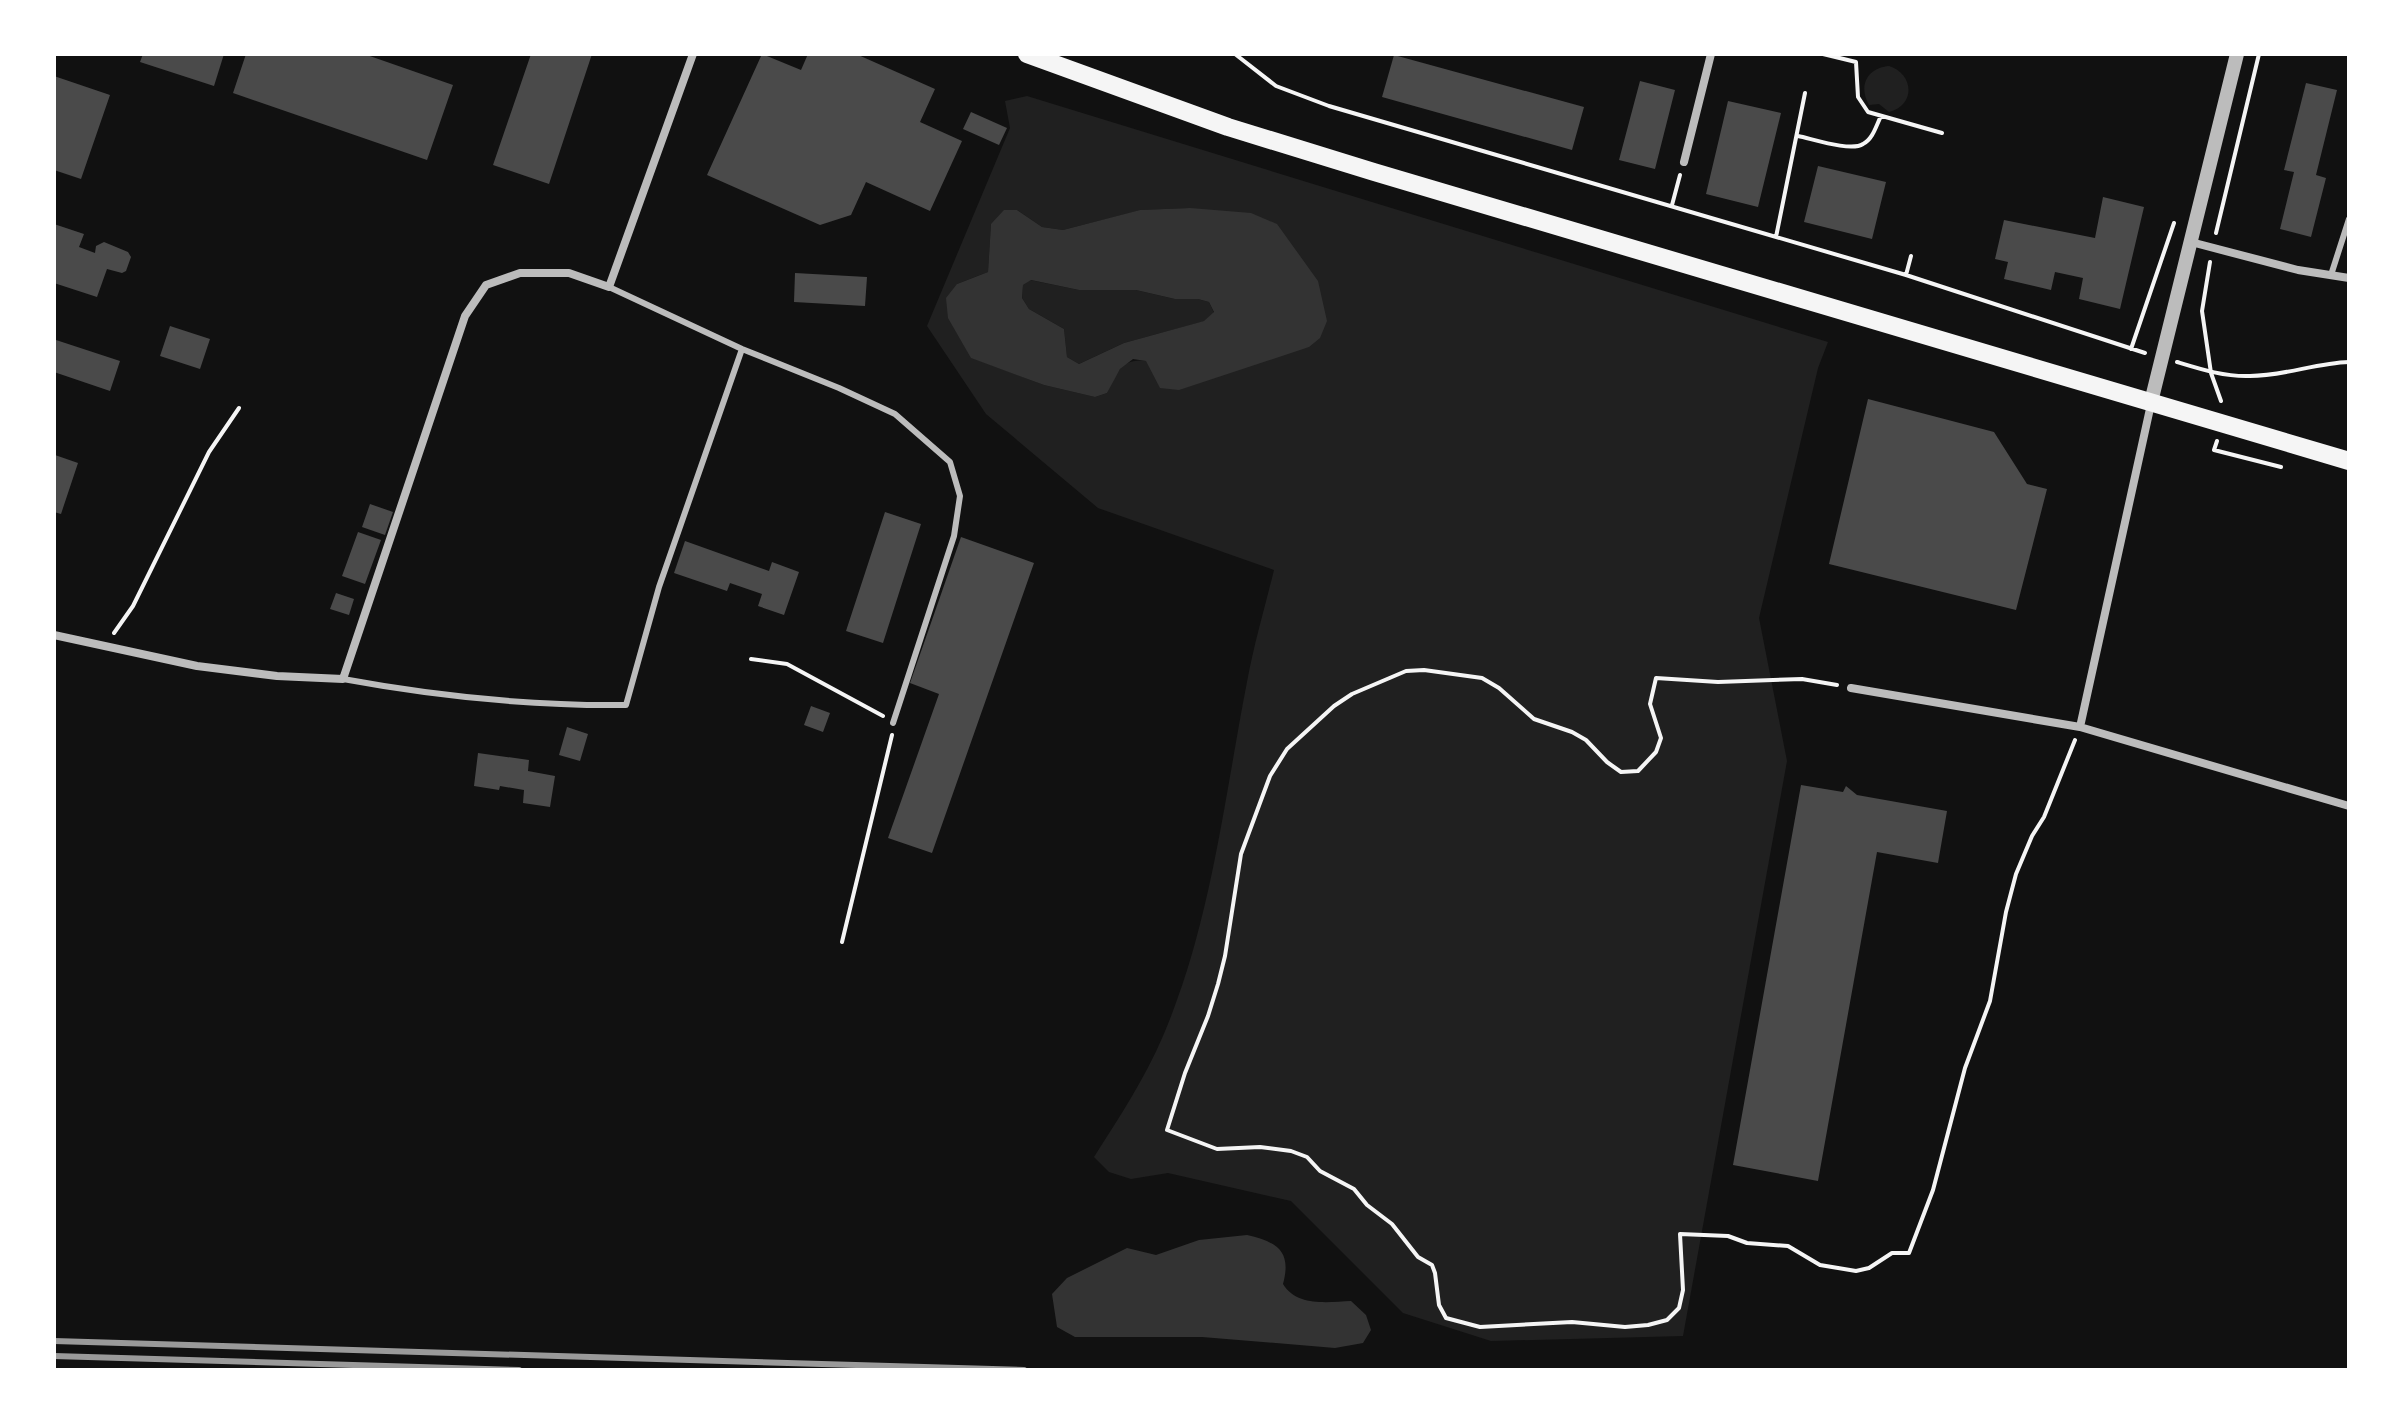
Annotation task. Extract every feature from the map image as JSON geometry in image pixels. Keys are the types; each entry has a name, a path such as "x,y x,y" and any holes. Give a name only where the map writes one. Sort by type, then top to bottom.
{"main road":[{"path":"1027,54 1243,131 2349,461"}],"street":[{"path":"54,635 197,666 277,676 343,679 465,316 486,285 520,273 569,273 609,287 693,54"},
{"path":"1684,162 1711,54"},
{"path":"2080,727 2151,402 2237,54"},
{"path":"2191,242 2298,270 2349,278"},
{"path":"1851,688 2080,727 2349,806"}],"lane":[{"path":"2331,275 2349,219"},
{"path":"609,287 742,349 895,414 950,462 960,496 954,536 893,723"},
{"path":"343,679 392,688 508,700 585,706 626,705 659,587 742,349"}],"path":[{"path":"1235,54 1276,86 1329,106 1906,275 2211,373 2249,376 2349,362"},
{"path":"1823,54 1856,62 1858,97 1868,112 1942,133"},
{"path":"2211,373 2202,311 2213,248 2259,54"},
{"path":"1776,237 1805,93"},
{"path":"1798,136 1850,147 1862,146 1872,136 1881,116"},
{"path":"1672,205 1684,162"},
{"path":"2131,349 2176,217"},
{"path":"1906,275 1911,256"},
{"path":"105,646 133,606 209,452 239,408"},
{"path":"751,659 787,664 893,723 888,756 842,942"},
{"path":"1851,688 1802,679 1718,682 1656,678 1650,704 1661,738 1656,752 1638,771 1621,772 1586,740 1534,719 1499,688 1482,678 1449,672 1406,671 1352,694 1287,749 1270,776 1245,839 1237,869 1227,947 1218,984 1167,1130 1217,1149 1269,1148 1307,1157 1320,1171 1354,1189 1367,1205 1392,1224 1418,1257 1432,1265 1439,1305 1446,1318 1480,1327 1572,1322 1625,1327 1667,1320 1679,1308 1683,1290 1680,1234 1728,1236 1747,1243 1788,1246 1820,1265 1856,1271 1869,1268 1892,1253 1909,1253 1933,1190 1965,1068 1990,1001 2016,874 2044,817 2080,727"}],"shaded area":[{"path":"1889,66 1903,76 1908,89 1904,103 1889,112 1879,104 1869,105 1864,91 1870,74"},
{"path":"1027,96 1828,342 1818,368 1759,618 1787,761 1683,1336 1491,1341 1403,1313 1291,1201 1168,1173 1131,1179 1109,1172 1094,1157 1156,1052 1193,950 1205,906 1250,668 1274,570 1098,508 986,414 927,326 1010,128 1005,101","holes":["1191,208 1309,347 1131,362 1121,368 1107,393 1095,397 1044,385 972,358 957,284 988,272 991,224 1017,210 1042,227 1063,230 1141,210"]},
{"path":"1190,208 1251,213 1277,224 1318,281 1327,321 1320,338 1309,347 1179,390 1160,388 1146,361 1133,359 1120,369 1107,393 1095,397 1044,385 971,358 948,318 946,298 957,284 988,272 991,224 1004,210 1017,210 1042,227 1063,230 1140,210","holes":["1031,280 1079,290 1136,290 1175,299 1198,299 1209,302 1214,312 1204,321 1124,343 1079,364 1067,357 1064,329 1029,309 1022,298 1023,285"]},
{"path":"1030,280 1079,290 1136,290 1175,299 1198,299 1209,302 1214,313 1205,321 1124,343 1079,364 1067,357 1064,329 1029,309 1022,298 1023,285"},
{"path":"1247,1235 1267,1241 1280,1250 1285,1263 1283,1284 1296,1296 1314,1302 1351,1301 1366,1315 1371,1330 1363,1343 1335,1348 1202,1337 1075,1337 1057,1327 1052,1294 1067,1278 1127,1248 1156,1255 1199,1240"}],"building":[{"path":"143,54 224,54 214,86 140,62"},
{"path":"246,54 364,54 453,85 427,160 233,93"},
{"path":"531,54 592,54 549,184 493,165"},
{"path":"762,54 801,70 808,54 856,54 935,89 920,122 962,141 930,211 866,182 851,215 820,225 707,175"},
{"path":"1394,55 1584,107 1572,150 1382,97"},
{"path":"54,76 110,95 81,179 54,170"},
{"path":"1640,81 1675,90 1655,169 1619,160"},
{"path":"2306,83 2337,90 2316,175 2326,178 2311,237 2280,229 2294,172 2284,170"},
{"path":"1728,101 1781,113 1758,207 1706,194"},
{"path":"971,112 1007,128 999,145 963,129"},
{"path":"1818,166 1886,182 1872,239 1804,222"},
{"path":"2103,197 2144,207 2120,309 2079,299 2083,278 2055,272 2051,290 2004,279 2008,262 1995,259 2004,220 2095,238"},
{"path":"54,224 84,234 79,247 95,253 96,246 104,242 128,252 131,257 126,271 122,273 107,269 97,297 54,283"},
{"path":"795,273 867,277 865,306 794,302"},
{"path":"170,326 210,339 200,369 160,356"},
{"path":"56,340 120,361 110,391 54,372"},
{"path":"1868,399 1994,432 2027,484 2047,489 2016,610 1829,564"},
{"path":"55,455 78,463 61,514 54,512"},
{"path":"370,504 393,512 385,535 362,527"},
{"path":"885,512 921,524 883,643 846,631"},
{"path":"358,532 381,540 365,584 342,576"},
{"path":"961,537 1034,563 932,853 888,838 939,694 910,683"},
{"path":"685,541 769,571 772,562 799,572 784,615 758,606 762,594 730,583 727,591 674,573"},
{"path":"336,593 354,599 349,615 330,609"},
{"path":"811,706 830,713 823,732 804,725"},
{"path":"567,727 588,734 580,761 559,755"},
{"path":"478,753 529,760 528,771 555,776 550,807 523,803 524,790 474,786"},
{"path":"1801,785 1843,792 1846,786 1857,795 1947,811 1938,863 1877,852 1818,1181 1733,1165"}],"railway":[{"path":"54,1341 1024,1370"},
{"path":"54,1356 519,1370"}]}
